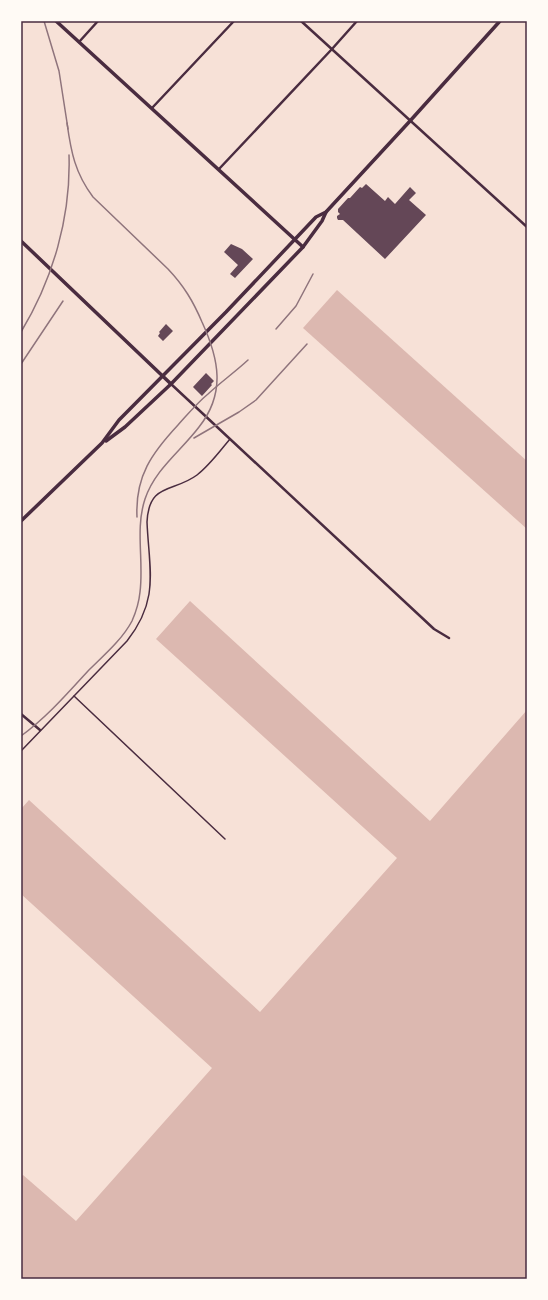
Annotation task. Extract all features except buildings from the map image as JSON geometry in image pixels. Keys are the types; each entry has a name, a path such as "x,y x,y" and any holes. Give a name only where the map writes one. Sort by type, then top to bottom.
{"main road":[{"path":"56,21 303,247"},
{"path":"21,521 102,443 125,427 171,384 303,247 322,221 326,212 500,21"},
{"path":"102,443 119,420 316,217 326,212"},
{"path":"21,241 171,384"}],"street":[{"path":"79,42 98,21"},
{"path":"152,108 234,21"},
{"path":"301,21 527,227"},
{"path":"219,169 357,21"},
{"path":"171,384 434,629 449,638"},
{"path":"21,714 40,730"}],"lane":[{"path":"21,751 127,641 140,622 149,597 151,583 148,512 153,500 163,490 183,483 196,476 230,439"},
{"path":"74,696 225,839"}],"shaded area":[{"path":"337,290 527,461 527,529 303,328"},
{"path":"190,601 430,821 527,710 527,1279 21,1279 21,1177 23,1175 76,1221 212,1068 21,894 21,809 29,800 260,1012 397,858 156,639"}],"railway":[{"path":"44,21 59,71 68,129"},
{"path":"21,736 48,714 88,671 112,648 132,621 140,592 140,533 142,510 145,499 155,478 192,436 208,414 216,389 217,376 216,363 208,336 192,300 168,269 93,197 78,171 70,143 67,123"},
{"path":"21,332 42,291 58,247 67,201 69,155"},
{"path":"276,329 296,306 313,274"},
{"path":"21,364 63,301"},
{"path":"194,438 239,412 256,400 307,344"},
{"path":"137,517 137,502 142,477 160,445 196,405 248,360"}]}
